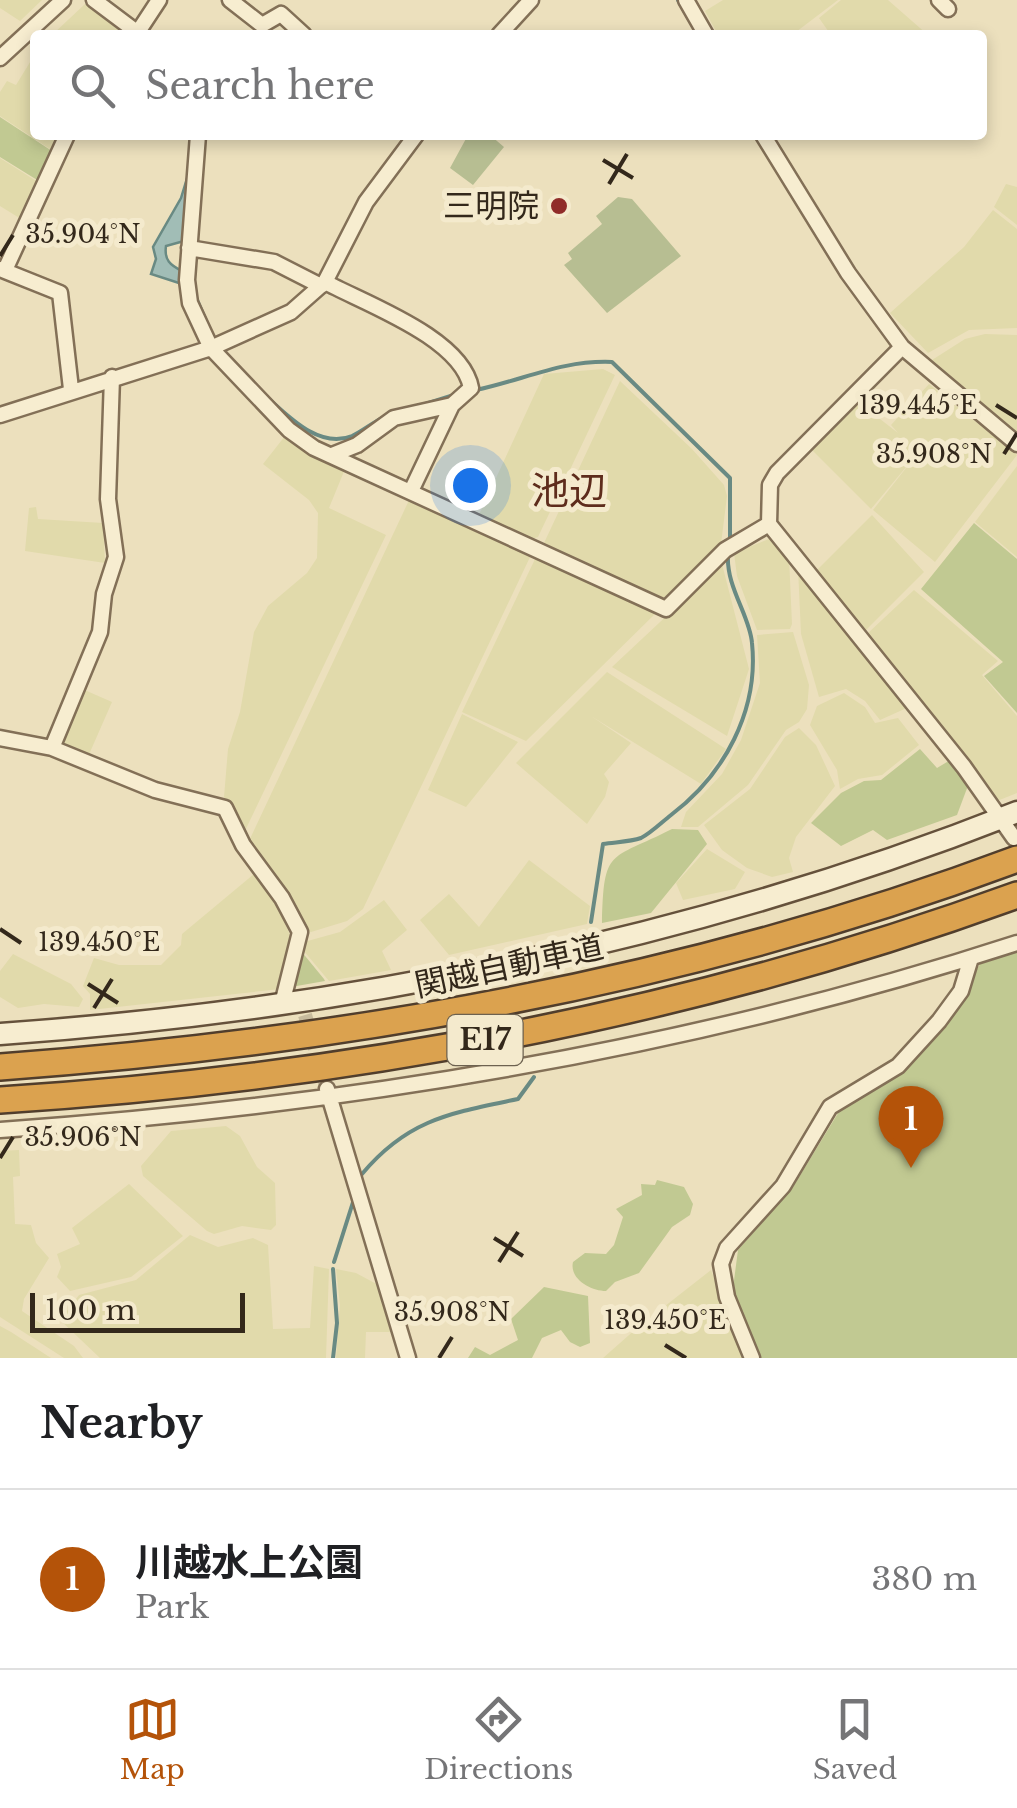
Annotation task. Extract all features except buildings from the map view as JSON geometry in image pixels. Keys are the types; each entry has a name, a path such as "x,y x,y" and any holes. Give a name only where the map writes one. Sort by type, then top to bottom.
{"highway":[{"name":"関越自動車道","path":"0,1067 270,1042 541,995 844,917 1015,849"},
{"name":"関越自動車道","path":"0,1100 296,1072 546,1029 704,991 1017,894"}],"street":[{"path":"30,30 63,0"},
{"path":"94,0 132,30"},
{"path":"140,30 159,0"},
{"path":"230,0 259,30 281,14 299,30"},
{"path":"503,30 531,0"},
{"path":"686,0 703,30"},
{"path":"0,58 30,30"},
{"path":"64,140 2,270 55,289 63,299 71,389"},
{"path":"198,140 189,248 190,303 211,348 290,430 332,454 666,609 729,548 769,524"},
{"path":"0,415 71,389 211,348 279,320 323,284 369,197 410,140"},
{"path":"766,140 848,273 902,347 1017,444"},
{"path":"189,248 274,262 420,331 459,361 471,388 452,406 412,490"},
{"path":"902,347 777,474 770,486 769,524 964,767 1008,816 1015,849"},
{"path":"52,748 100,632 104,594 116,557 108,499 112,377"},
{"path":"332,454 357,445 394,418 452,406"},
{"path":"0,738 52,748 155,790 213,803 229,812 243,845 282,898 300,932 296,1007"},
{"path":"0,1034 296,1007 632,935 851,870 1008,816"},
{"path":"0,1130 328,1094 587,1053 756,1015 971,958 1017,942"},
{"path":"752,1358 726,1297 721,1264 727,1248 783,1186 830,1107 898,1066 940,1021 961,991 971,958"},
{"path":"328,1094 408,1358"}],"shaded area":[{"path":"0,0 42,0 20,21 0,8"},
{"path":"723,0 838,0 799,30 715,30 705,11"},
{"path":"841,0 888,0 922,30 827,30 819,18"},
{"path":"85,4 124,30 57,30"},
{"path":"30,62 30,136 0,116 0,92 7,81 16,85"},
{"path":"36,140 61,140 56,153"},
{"path":"0,158 41,184 21,219 0,206"},
{"path":"1006,184 1017,187 1017,225 994,207"},
{"path":"993,210 1017,229 1017,328 969,330 928,353 890,313 964,247"},
{"path":"985,334 1017,335 1017,432 932,360 965,339"},
{"path":"603,369 615,375 538,537 527,540 478,517 544,374"},
{"path":"620,381 692,449 724,485 727,496 721,544 669,595 659,599 544,543"},
{"path":"929,384 1017,455 935,562 873,510 917,454 871,509 812,450 857,401 898,433 891,425"},
{"path":"285,436 345,469 329,508 386,535 244,833 224,797 228,749 240,712 254,632 268,606 307,573 317,558 318,513 309,500 263,464"},
{"path":"1017,466 1017,557 975,522"},
{"path":"411,496 531,549 531,555 363,909 347,921 311,932 304,930 249,841"},
{"path":"36,507 38,519 103,523 105,563 25,551 29,508"},
{"path":"872,515 924,572 865,631 815,572"},
{"path":"774,537 789,557 792,624 790,629 757,630 737,576 734,553"},
{"path":"536,557 659,610 526,741 462,712"},
{"path":"722,564 749,669 727,736 612,667"},
{"path":"798,568 909,707 880,720 865,701 846,689 819,697 801,634"},
{"path":"914,590 998,661 982,675 1017,716 1017,793 997,801 867,634"},
{"path":"793,632 809,685 807,709 799,722 786,730 748,785 698,827 681,827 686,812 722,774 741,740 760,683 757,635"},
{"path":"607,672 726,749 701,784 591,716 631,743 604,774 609,782 605,797 587,824 516,763"},
{"path":"80,688 112,702 87,759 62,749 58,741"},
{"path":"844,693 865,707 875,723 898,718 919,745 882,775 858,779 840,789 837,770 810,725 817,706"},
{"path":"462,714 518,742 466,807 428,790"},
{"path":"799,728 816,745 835,786 796,837 789,858 793,872 772,877 747,868 722,850 704,825 750,789 785,737"},
{"path":"707,849 745,872 735,889 683,900 676,883"},
{"path":"529,860 590,906 587,924 449,955 420,920 449,894 479,927"},
{"path":"254,874 276,903 293,942 280,989 90,1010 90,994 83,986 94,958 119,965 161,965 181,945 182,934"},
{"path":"384,900 407,930 382,951 391,970 329,981 303,950 304,942 340,932"},
{"path":"13,954 71,984 83,999 79,1007 44,1004 18,1008 0,997 0,971"},
{"path":"226,1126 240,1136 257,1167 275,1183 276,1225 271,1230 242,1226 214,1234 143,1176 141,1166 171,1131"},
{"path":"19,1150 20,1176 13,1177 15,1224 31,1225 36,1243 49,1258 24,1299 22,1311 74,1346 83,1358 64,1358 0,1317 0,1151"},
{"path":"129,1184 183,1236 131,1277 70,1291 57,1277 61,1267 57,1254 80,1244 72,1228"},
{"path":"190,1235 218,1247 253,1238 268,1245 273,1329 310,1328 314,1266 329,1269 326,1358 100,1358 60,1320 79,1295 136,1280"},
{"path":"336,1269 356,1273 382,1287 394,1332 366,1332 365,1358 336,1358 340,1305"},
{"path":"711,1270 742,1358 603,1358 637,1328"},
{"path":"0,1326 11,1332 51,1358 0,1358"}],"green space":[{"path":"0,117 55,153 42,183 0,157"},
{"path":"465,140 496,140 504,147 473,185 450,168"},
{"path":"618,197 632,199 681,256 607,313 564,265 572,259 568,253 602,224 596,216"},
{"path":"974,523 1017,559 1017,713 984,676 1003,662 921,589"},
{"path":"920,749 937,768 952,759 969,783 957,815 887,840 873,830 841,846 811,823 841,793 864,781 881,780"},
{"path":"672,829 698,830 707,844 651,913 602,923 608,868 623,853"},
{"path":"1017,948 1017,1358 760,1358 733,1288 738,1250 793,1187 843,1105 900,1074 945,1024 983,959"},
{"path":"301,951 324,979 325,981 291,987"},
{"path":"657,1180 684,1187 693,1204 690,1215 672,1227 639,1273 615,1282 606,1291 582,1283 574,1274 573,1262 585,1253 606,1254 614,1245 623,1217 616,1209 642,1195 641,1184 655,1185"},
{"path":"544,1287 588,1296 590,1343 580,1347 561,1330 542,1338 532,1358 468,1358 475,1347 490,1355 518,1340 511,1319"}],"water":[{"path":"188,175 184,241 166,246 169,262 182,271 182,284 151,274 156,259 153,247 181,198"}],"waterway":[{"path":"678,0 690,21"},
{"path":"194,293 212,335"},
{"path":"476,390 559,367 612,362 730,478 730,541"},
{"path":"419,406 457,394"},
{"path":"269,399 306,430 328,438 352,436 386,416"},
{"path":"591,922 603,844 641,838 690,799 722,761 743,717 750,693 752,643 731,578 728,555"},
{"path":"362,1174 396,1141 414,1130 451,1114 518,1099 534,1077"},
{"path":"334,1262 354,1199"},
{"path":"333,1269 337,1323 333,1358"}],"tunnel":[{"path":"305,1015 327,1089"}],"place":[{"name":"三明院","path":"559,206"},
{"name":"川越水上公園","path":"911,1168"}],"district":[{"name":"池辺","path":"569,491"}]}
